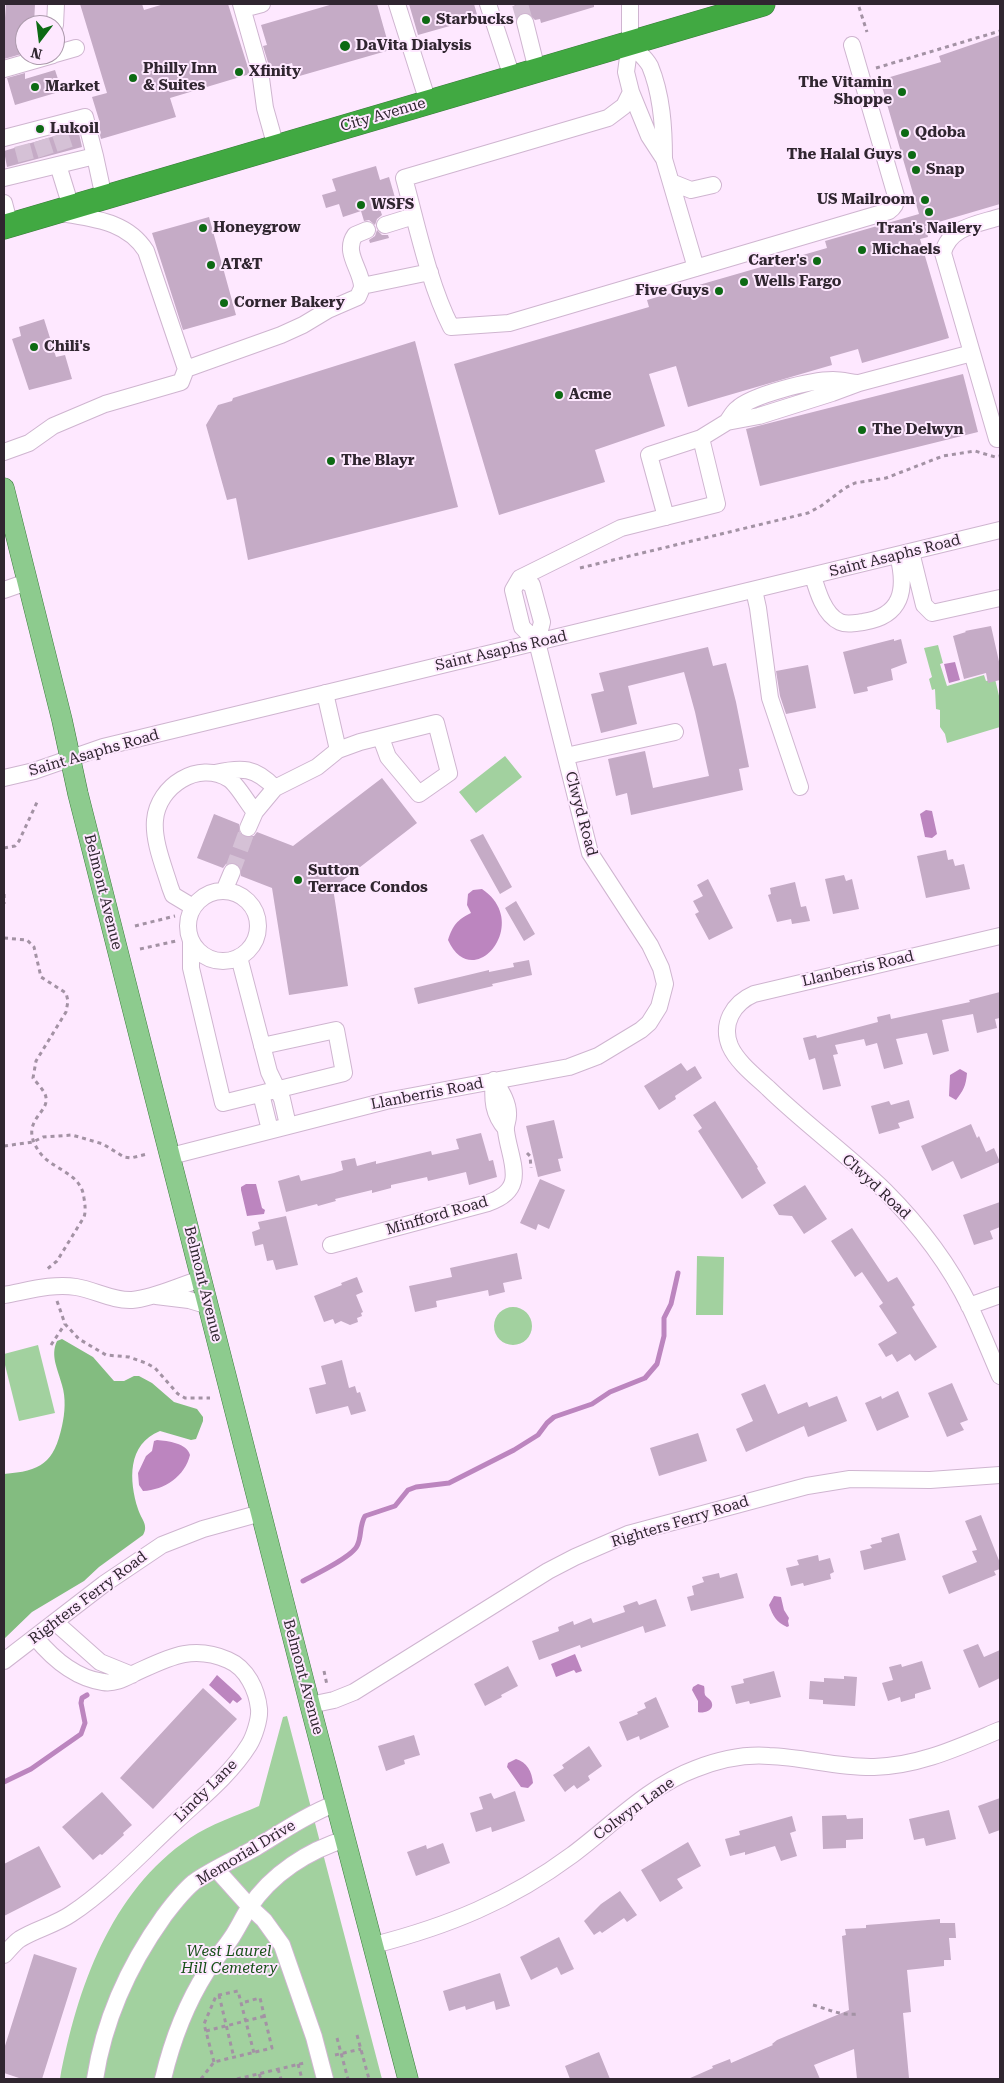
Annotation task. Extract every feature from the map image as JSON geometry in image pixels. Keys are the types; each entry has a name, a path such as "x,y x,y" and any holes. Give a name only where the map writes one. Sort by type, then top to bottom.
{"highway":[{"name":"City Avenue","path":"7,226 755,5"}],"main road":[{"name":"Belmont Avenue","path":"4,488 70,758 261,1513 408,2079"}],"street":[{"path":"262,4 242,6 260,71 265,108 276,147"},
{"path":"397,4 428,102"},
{"path":"488,4 512,77"},
{"path":"630,4 630,42 626,72 631,92 650,136 664,159 696,268"},
{"path":"525,22 537,70"},
{"path":"630,42 650,65 660,102 664,135 664,159"},
{"path":"631,92 624,106 608,118 404,178 430,272 444,314 451,327 509,323 889,211 895,205 896,196 852,45"},
{"path":"65,52 76,48"},
{"path":"4,69 18,65"},
{"path":"15,139 59,129 85,117 104,198"},
{"path":"4,178 29,168 58,161 95,156"},
{"path":"58,161 64,210 122,227 140,241 146,251 186,370"},
{"path":"671,182 691,190 713,185"},
{"path":"4,203 7,226"},
{"path":"385,225 414,216"},
{"path":"997,438 944,254 945,246 955,233 1000,217"},
{"path":"4,452 29,443 53,426 105,404 180,382 186,370 253,346 303,325 328,310 358,297 362,286 351,248 355,235 366,230"},
{"path":"362,286 430,272"},
{"path":"666,517 650,455 701,438 727,422 759,416 859,383 972,353"},
{"path":"538,642 542,622 532,585 520,578 621,528 717,504 701,438"},
{"name":"Saint Asaphs Road","path":"4,778 34,771 103,747 1000,530"},
{"path":"813,576 824,605 839,622 848,624 869,621 894,610 898,601 904,553"},
{"path":"904,553 924,605 932,613 1000,598"},
{"path":"4,590 28,582"},
{"path":"754,590 770,698 800,787"},
{"name":"Clwyd Road","path":"538,642 590,852 656,956 664,976 665,984 662,1000"},
{"path":"325,693 338,750"},
{"path":"248,828 255,812 275,788 317,767 338,750 360,742 436,723 449,773 419,794 388,757 381,738"},
{"path":"566,756 675,732"},
{"path":"192,910 174,895 170,887 155,831 155,819 159,802 169,788 182,779 198,773 215,773 232,769 246,770 263,776 275,788"},
{"path":"215,773 230,780 255,812"},
{"path":"224,892 232,872"},
{"path":"190,940 196,950 212,960 221,961 239,957 252,946 255,939 256,915 240,896 224,892 206,895 192,910 188,924 191,968 223,1103 344,1073 336,1030 262,1046"},
{"name":"Llanberris Road","path":"728,1021 741,1001 754,994 1000,936"},
{"path":"239,957 262,1046 269,1092 270,1130"},
{"name":"Llanberris Road","path":"171,1156 386,1101 561,1069 598,1056 641,1030 655,1015 662,1000"},
{"name":"Clwyd Road","path":"728,1021 727,1035 729,1044 737,1057 794,1113 906,1212 934,1249 969,1306 1000,1376"},
{"name":"Minfford Road","path":"331,1245 488,1203 503,1196 512,1184 514,1174 506,1130 508,1115 504,1096 494,1080"},
{"path":"269,1092 282,1100 288,1125"},
{"path":"4,1295 62,1286 77,1287 126,1300 151,1296 179,1285 202,1279"},
{"path":"969,1306 1000,1295"},
{"path":"151,1296 189,1300 209,1306"},
{"name":"Righters Ferry Road","path":"310,1705 334,1700 354,1692 548,1571 628,1534 783,1491 830,1482 850,1479 930,1480 1000,1475"},
{"name":"Righters Ferry Road","path":"4,1662 104,1584 162,1545 212,1526 261,1513"},
{"path":"55,1622 76,1643 100,1662 132,1675"},
{"name":"Lindy Lane","path":"4,1955 19,1940 70,1915 110,1883 224,1776 250,1743 259,1710 254,1689 246,1674 235,1663 211,1654 188,1653 174,1656 118,1681 104,1682 80,1676 57,1661 35,1638"},
{"path":"57,1661 76,1643"},
{"name":"Colwyn Lane","path":"374,1945 446,1924 513,1893 572,1854 661,1786 702,1766 729,1759 768,1756 860,1767 894,1766 941,1754 1000,1730"},
{"name":"Memorial Drive","path":"96,2079 105,2034 111,2015 139,1955 180,1895 194,1883 216,1869 309,1816 337,1803"},
{"path":"163,2079 174,2040 188,2005 208,1970 232,1938 250,1907 262,1891 298,1862 323,1847 346,1839"},
{"path":"216,1869 264,1920 282,1945 314,2037 325,2079"}],"path":[{"path":"859,7 866,32"},
{"path":"876,68 1000,31"},
{"path":"572,570 808,513 855,483 886,478 943,456 975,451 995,457 1000,456"},
{"path":"4,848 15,846 19,841 38,800"},
{"path":"4,894 4,904"},
{"path":"135,926 192,910"},
{"path":"4,938 27,940 34,947 40,977 66,993 68,1001 66,1012 36,1061 34,1078 45,1095 46,1103 31,1128 33,1142 39,1152 73,1176 84,1193 86,1211 57,1261 48,1269 40,1272"},
{"path":"140,949 190,940"},
{"path":"4,1146 33,1142 50,1136 72,1135 103,1144 124,1157 131,1158 147,1154"},
{"path":"55,1296 65,1324 79,1339 106,1355 137,1359 155,1368 178,1394 185,1398 210,1398"},
{"path":"51,1345 65,1324"},
{"path":"214,2062 204,2024 216,1996 219,1995 238,1991 254,2053"},
{"path":"219,1995 234,2058"},
{"path":"201,2079 214,2062 272,2048 260,1998 241,2003"},
{"path":"813,2005 831,2009 838,2014 848,2016 857,2014"},
{"path":"206,2031 264,2016"},
{"path":"357,2035 368,2079"},
{"path":"337,2038 348,2079"},
{"path":"239,2079 361,2049"},
{"path":"298,2064 302,2079"},
{"path":"278,2069 281,2079"},
{"path":"259,2074 261,2079"}],"green space":[{"path":"938,645 943,663 940,664 947,686 984,675 986,681 995,679 1000,700 1000,727 947,743 945,734 940,727 940,710 936,709 935,689 932,690 929,679 932,677 924,648"},
{"path":"505,756 522,777 476,813 459,792"},
{"path":"697,1256 724,1257 723,1315 696,1315"},
{"path":"513,1307 527,1312 532,1326 527,1340 513,1345 499,1340 494,1326 499,1312"},
{"path":"62,1339 93,1357 114,1381 124,1381 134,1376 139,1376 152,1383 174,1402 197,1409 203,1417 203,1421 196,1439 191,1440 160,1431 149,1437 136,1454 132,1475 133,1487 138,1509 145,1525 143,1535 99,1567 84,1581 32,1612 4,1639 4,1474 17,1473 37,1467 50,1457 55,1449 62,1426 65,1400 54,1352 57,1341"},
{"path":"38,1345 55,1413 19,1421 4,1361 4,1354"},
{"name":"West Laurel Hill Cemetery","path":"287,1716 382,2079 60,2079 76,2011 101,1945 118,1914 138,1886 162,1860 190,1838 215,1824 259,1806 283,1717"}],"shaded area":[{"path":"955,662 960,680 949,683 944,664"},
{"path":"926,810 932,811 937,834 932,838 925,837 920,814"},
{"path":"482,889 496,903 502,919 500,935 493,948 483,957 471,960 459,955 448,940 456,924 471,913 467,905 468,894 473,890"},
{"path":"960,1069 967,1073 967,1078 961,1094 956,1100 949,1096 950,1075"},
{"path":"246,1184 256,1184 262,1208 265,1210 264,1214 247,1216 241,1190 241,1187"},
{"path":"154,1441 181,1445 190,1455 184,1469 173,1480 159,1488 143,1491 139,1485 138,1473 146,1456 152,1451"},
{"path":"774,1596 781,1597 784,1610 789,1618 789,1626 787,1627 778,1621 770,1609 769,1605"},
{"path":"575,1654 582,1671 576,1673 574,1670 556,1677 551,1664"},
{"path":"217,1675 242,1699 237,1703 233,1700 230,1704 209,1685"},
{"path":"698,1684 704,1686 705,1695 712,1704 711,1709 706,1712 698,1712 698,1701 692,1690"},
{"path":"516,1759 523,1762 530,1771 533,1783 528,1788 521,1787 507,1767 508,1763"}],"building":[{"path":"6,4 35,4 34,15 15,15 15,56 4,59 4,18"},
{"path":"80,4 142,4 144,10 164,4 228,4 250,74 170,98 176,117 101,139 97,123 100,123 92,97 107,93"},
{"path":"333,4 377,4 390,50 296,77 292,63 270,69 263,46 267,45 261,25"},
{"path":"409,4 474,4 478,18 418,35"},
{"path":"514,4 594,4 594,7 541,23 540,19 535,20 528,13 522,12 518,15"},
{"path":"1000,35 1000,204 925,226 928,237 920,239 949,338 862,363 858,349 830,357 832,365 688,407 676,366 649,374 665,426 595,450 605,482 499,515 454,364 649,307 647,300 827,248 825,241 919,214 880,80 941,62 939,56"},
{"name":"Market","path":"55,70 62,91 15,105 7,78 25,73 25,79"},
{"path":"78,129 82,147 7,167 4,151"},
{"name":"WSFS","path":"376,166 380,180 389,177 396,201 379,206 382,215 377,219 375,225 369,220 364,221 361,211 343,217 339,204 326,208 322,195 336,191 332,179"},
{"path":"209,217 236,315 183,330 152,233"},
{"path":"377,230 382,235 388,235 389,238 370,243 369,240 375,236"},
{"name":"Chili's","path":"44,319 56,357 65,355 72,379 29,390 12,339 21,336 19,327"},
{"name":"The Blayr","path":"415,341 458,507 248,560 236,498 227,500 206,425 218,405 232,401 233,398"},
{"name":"The Delwyn","path":"963,374 978,432 760,486 746,429"},
{"path":"991,626 1000,666 1000,680 988,683 986,673 964,679 953,636 965,631"},
{"path":"894,639 894,641 901,639 907,663 891,669 893,680 867,687 868,691 854,694 843,652"},
{"path":"708,647 713,666 726,663 736,702 749,767 739,769 743,790 631,815 627,793 616,796 608,759 645,751 653,788 709,776 695,712 684,672 628,686 637,724 601,733 591,694 604,691 599,673"},
{"path":"808,665 816,708 786,714 780,696 776,671"},
{"name":"Sutton Terrace Condos","path":"382,778 417,823 333,888 348,986 289,995 272,888 241,876 240,866 235,863 226,864 223,868 197,858 214,814 239,824 240,834 244,837 254,836 257,832 293,846"},
{"path":"483,834 512,887 500,894 470,840"},
{"path":"946,850 948,860 953,859 955,866 964,864 970,889 926,898 917,856"},
{"path":"844,875 846,881 852,879 859,909 833,914 825,879"},
{"path":"708,879 733,928 709,940 695,914 699,912 693,901 703,896 697,885"},
{"path":"795,882 801,907 806,906 810,921 792,924 791,919 777,922 768,895 771,894 770,888"},
{"path":"516,901 535,934 524,941 505,908"},
{"path":"529,960 532,975 418,1004 414,988 489,970 489,972 514,967 513,963"},
{"path":"1000,992 1000,1018 995,1019 997,1028 977,1033 973,1014 942,1020 949,1051 933,1055 927,1033 896,1039 903,1064 884,1069 877,1043 866,1046 864,1039 835,1045 838,1054 833,1055 841,1086 823,1090 815,1058 809,1060 803,1038 816,1035 817,1038 878,1022 877,1017 890,1014 891,1019 970,1002 969,1000"},
{"path":"681,1063 687,1071 695,1066 702,1078 675,1096 676,1099 659,1110 644,1086"},
{"path":"909,1100 914,1118 898,1123 900,1128 879,1134 871,1106 889,1101 891,1105"},
{"path":"715,1101 758,1167 766,1183 742,1199 698,1131 702,1128 693,1115"},
{"path":"554,1120 563,1158 558,1159 561,1171 538,1177 526,1126"},
{"path":"971,1124 986,1152 994,1148 1000,1162 961,1179 953,1161 932,1171 921,1146"},
{"path":"481,1133 489,1161 493,1160 497,1177 469,1185 466,1172 428,1181 427,1177 391,1185 391,1188 372,1193 372,1190 335,1199 336,1201 318,1206 317,1204 286,1212 278,1181 299,1175 301,1181 334,1173 343,1170 341,1161 355,1158 357,1166 376,1161 376,1164 431,1151 432,1155 459,1149 456,1139"},
{"path":"540,1179 565,1190 549,1229 538,1224 536,1230 520,1223"},
{"path":"805,1185 827,1219 804,1234 792,1216 779,1215 773,1205"},
{"path":"1000,1202 1000,1227 990,1231 993,1239 974,1245 963,1215"},
{"path":"286,1216 298,1265 276,1270 273,1260 267,1261 263,1244 255,1246 252,1232 260,1229 258,1222"},
{"path":"852,1228 888,1282 897,1277 915,1305 912,1307 937,1347 915,1361 910,1354 897,1362 892,1354 886,1357 878,1344 897,1333 879,1306 883,1303 862,1272 855,1277 831,1241"},
{"path":"517,1253 522,1279 503,1283 505,1292 489,1296 488,1290 436,1301 437,1307 415,1312 409,1286 452,1277 450,1268"},
{"path":"357,1277 363,1292 356,1295 363,1312 361,1313 362,1316 357,1318 358,1322 350,1325 341,1321 335,1324 333,1319 324,1322 314,1296"},
{"path":"342,1360 349,1388 355,1386 357,1393 360,1392 366,1411 351,1415 348,1406 316,1414 309,1388 326,1384 321,1366"},
{"path":"952,1383 968,1420 960,1423 964,1430 947,1437 928,1393"},
{"path":"765,1384 778,1414 807,1402 809,1407 837,1396 847,1421 808,1437 804,1426 746,1452 736,1429 753,1421 741,1394"},
{"path":"898,1391 909,1417 877,1431 865,1403 881,1396 882,1399"},
{"path":"698,1433 707,1461 659,1476 650,1448"},
{"path":"981,1515 1000,1563 1000,1569 994,1571 996,1575 949,1594 942,1576 977,1562 972,1551 977,1550 965,1521"},
{"path":"899,1533 906,1560 864,1570 860,1551 872,1548 870,1545 882,1542 881,1538"},
{"path":"818,1555 819,1561 830,1558 834,1572 830,1574 831,1579 804,1586 803,1583 791,1586 786,1568 799,1565 797,1560"},
{"path":"719,1573 720,1578 737,1573 744,1598 691,1611 687,1597 694,1595 692,1586 704,1582 702,1577"},
{"path":"656,1599 666,1626 645,1633 643,1626 581,1648 580,1645 539,1660 532,1641 559,1631 558,1627 573,1621 574,1625 591,1618 593,1623 625,1612 623,1606 637,1601 639,1605"},
{"path":"978,1644 984,1657 1000,1650 1000,1678 979,1688 963,1650"},
{"path":"922,1661 931,1689 915,1694 915,1698 901,1702 900,1697 888,1701 882,1683 893,1680 889,1667 901,1664 902,1667"},
{"path":"508,1666 518,1686 485,1706 474,1684"},
{"path":"774,1671 781,1697 750,1704 749,1701 736,1704 731,1686 744,1683 743,1679"},
{"path":"844,1676 857,1677 855,1706 823,1704 823,1700 809,1699 810,1681 824,1682 824,1678 844,1679"},
{"path":"203,1688 237,1719 153,1809 120,1778"},
{"path":"656,1697 669,1727 640,1740 639,1736 627,1741 619,1722 638,1714 637,1712 646,1708 644,1703"},
{"path":"414,1735 420,1755 404,1760 405,1764 386,1771 378,1746"},
{"path":"589,1746 602,1766 588,1776 590,1780 577,1789 574,1785 565,1792 553,1775 564,1768 562,1765"},
{"path":"515,1791 525,1821 492,1832 491,1827 476,1832 470,1813 483,1809 479,1797 491,1793 494,1799"},
{"path":"102,1792 132,1825 102,1855 100,1854 93,1860 62,1827"},
{"path":"1000,1798 1000,1830 989,1834 978,1806"},
{"path":"949,1810 956,1839 926,1846 924,1838 914,1840 909,1819"},
{"path":"846,1815 847,1819 863,1818 863,1839 846,1840 846,1848 823,1849 822,1816"},
{"path":"792,1816 796,1831 790,1833 797,1856 781,1861 775,1846 745,1855 745,1852 730,1856 725,1839 740,1835 739,1831"},
{"path":"688,1842 701,1866 677,1879 683,1888 660,1902 641,1870"},
{"path":"443,1843 450,1863 416,1876 407,1852 426,1845 427,1849"},
{"path":"39,1846 61,1887 4,1916 4,1864"},
{"path":"620,1891 637,1915 627,1922 624,1918 602,1933 600,1931 594,1935 584,1921 601,1904"},
{"path":"940,1919 940,1923 955,1923 956,1938 949,1938 951,1960 944,1960 944,1966 907,1970 911,2012 903,2013 909,2078 857,2079 854,2049 814,2065 820,2079 688,2079 713,2068 712,2066 730,2059 731,2063 773,2045 777,2040 849,2010 842,1936 846,1935 845,1929 866,1928 866,1925"},
{"path":"559,1937 574,1969 561,1975 557,1967 531,1980 520,1957"},
{"path":"34,1954 77,1968 42,2079 22,2079 4,2073 4,2049"},
{"path":"500,1973 510,2006 496,2010 494,2001 466,2010 465,2006 449,2011 443,1991"},
{"path":"599,2052 610,2079 570,2079 565,2066"}],"waterway":[{"path":"303,1581 354,1550 359,1543 365,1516 395,1506 408,1490 416,1487 449,1483 514,1450 538,1435 554,1417 592,1404 610,1392 645,1378 657,1364 664,1336 664,1318 671,1304 678,1273"},
{"path":"4,1782 31,1769 81,1734 85,1723 81,1703 82,1698 87,1695"}],"tunnel":[{"path":"520,4 525,22"},
{"path":"60,134 66,152"},
{"path":"41,140 47,158"},
{"path":"22,145 27,164"},
{"path":"232,872 248,828"}],"place":[{"name":"Starbucks","path":"426,20"},
{"name":"DaVita Dialysis","path":"345,46"},
{"name":"Xfinity","path":"239,72"},
{"name":"Philly Inn & Suites","path":"133,78"},
{"name":"Market","path":"35,87"},
{"name":"The Vitamin Shoppe","path":"902,92"},
{"name":"Lukoil","path":"40,129"},
{"name":"Qdoba","path":"905,133"},
{"name":"The Halal Guys","path":"912,155"},
{"name":"Snap","path":"916,170"},
{"name":"US Mailroom","path":"925,200"},
{"name":"WSFS","path":"361,205"},
{"name":"Tran's Nailery","path":"929,212"},
{"name":"Honeygrow","path":"203,228"},
{"name":"Michaels","path":"862,250"},
{"name":"Carter's","path":"817,261"},
{"name":"AT&T","path":"211,265"},
{"name":"Wells Fargo","path":"744,282"},
{"name":"Five Guys","path":"719,291"},
{"name":"Corner Bakery","path":"224,303"},
{"name":"Chili's","path":"34,347"},
{"name":"Acme","path":"559,395"},
{"name":"The Delwyn","path":"862,430"},
{"name":"The Blayr","path":"331,461"},
{"name":"Sutton Terrace Condos","path":"298,880"}]}
